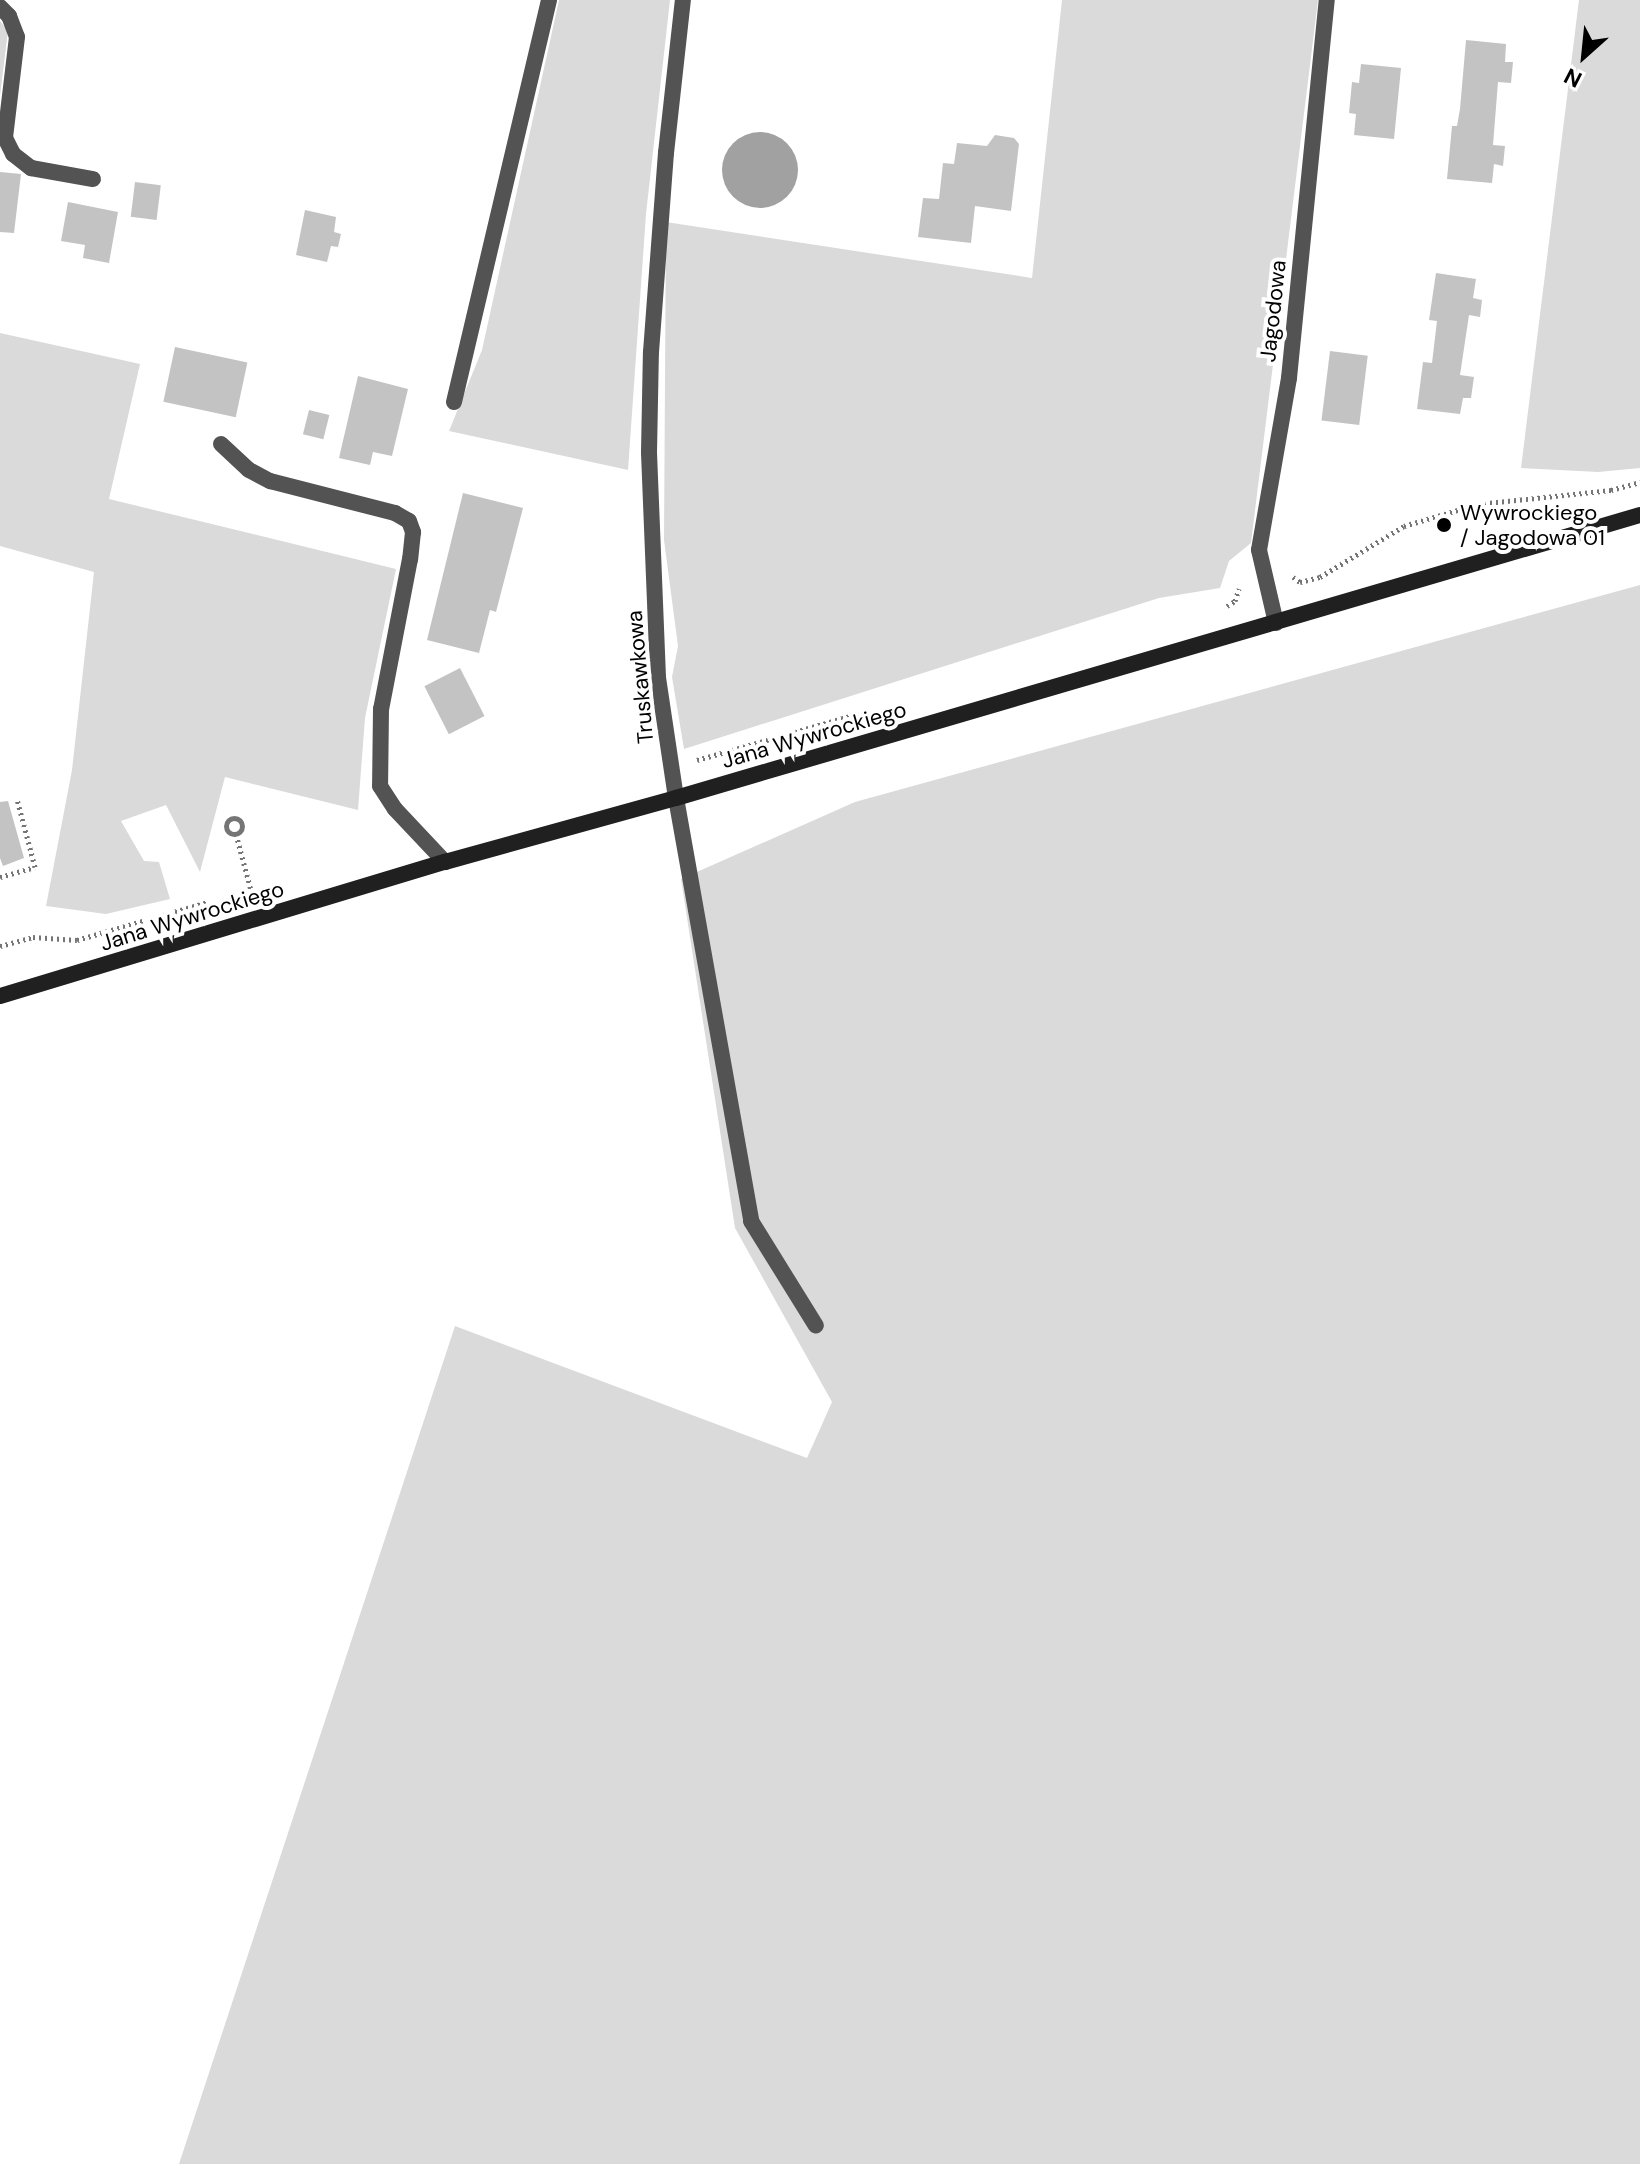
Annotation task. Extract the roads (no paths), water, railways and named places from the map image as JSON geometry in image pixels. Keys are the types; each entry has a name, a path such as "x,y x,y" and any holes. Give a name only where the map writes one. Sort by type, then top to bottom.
{"street":[{"path":"454,402 549,0"},
{"name":"Truskawkowa","path":"683,0 665,168 651,352 649,452 658,677 676,798 751,1221 816,1326"},
{"name":"Jagodowa","path":"1276,623 1260,566 1259,550 1289,378 1327,0"},
{"path":"0,7 9,16 17,37 5,138 13,154 31,168 93,179"},
{"path":"221,444 249,470 270,481 395,513 409,521 413,532 410,559 381,709 380,786 395,809 445,862"},
{"name":"Jana Wywrockiego","path":"0,996 445,862 676,798 1640,515"}],"place":[{"name":"Wywrockiego / Jagodowa 01","path":"1444,525"}]}
